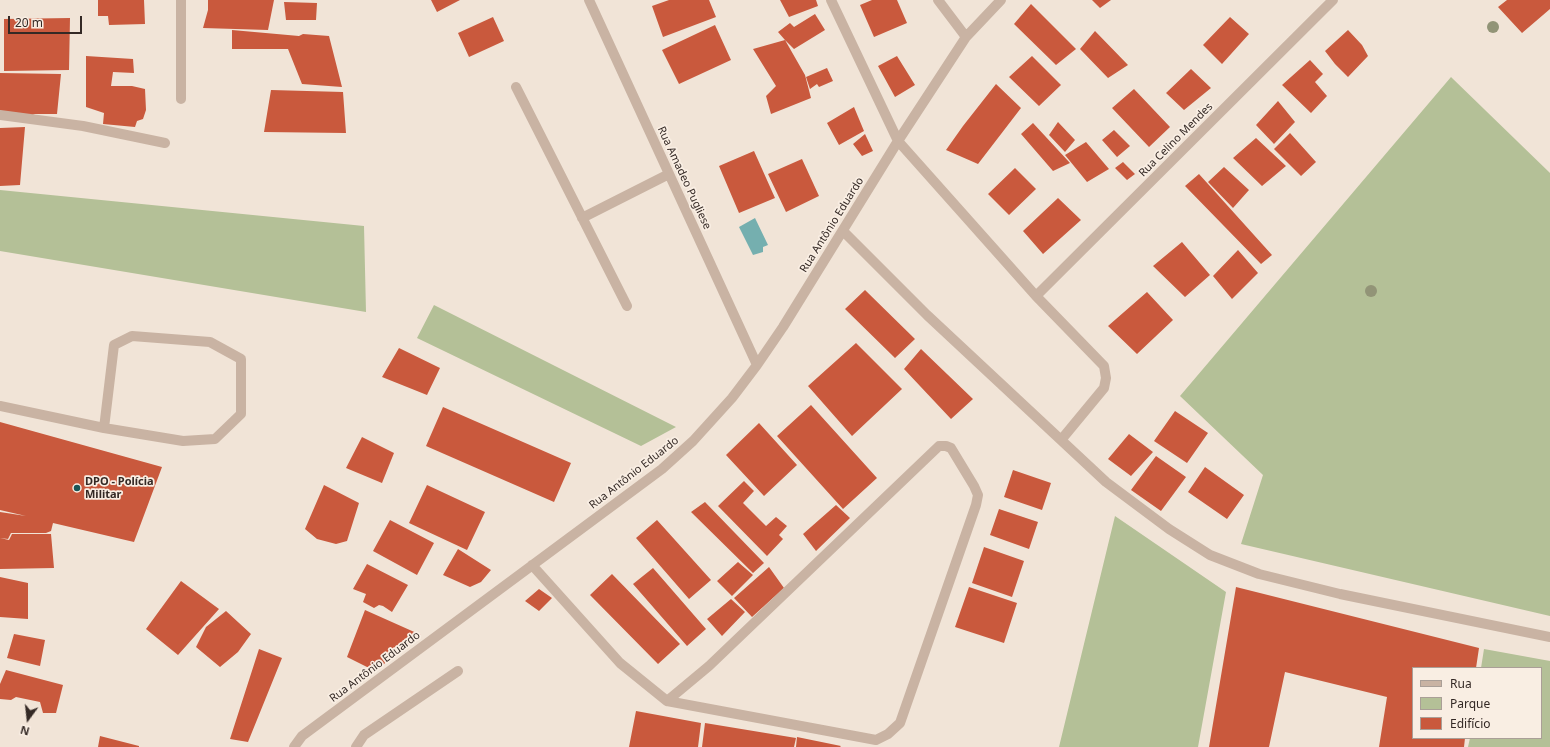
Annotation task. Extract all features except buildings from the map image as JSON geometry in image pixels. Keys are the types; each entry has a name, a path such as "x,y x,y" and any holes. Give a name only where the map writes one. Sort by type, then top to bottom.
{"street":[{"path":"181,0 181,98"},
{"name":"Rua Amadeo Pugliese","path":"589,0 757,365"},
{"path":"831,0 898,141 1036,296 1104,366 1106,378 1104,388 1061,440"},
{"path":"938,0 966,37"},
{"name":"Rua Antônio Eduardo","path":"294,747 302,736 662,469 694,441 732,398 783,327 898,141 966,37 1002,0"},
{"name":"Rua Celino Mendes","path":"1036,296 1334,0"},
{"path":"516,87 627,306"},
{"path":"0,115 83,126 165,143"},
{"path":"582,218 670,174"},
{"path":"843,230 927,315 1106,482 1169,529 1210,555 1259,574 1550,637"},
{"path":"0,406 104,428 183,441 215,439 241,414 241,359 210,342 132,336 114,345 104,428"},
{"path":"532,565 620,663 667,701 876,740 888,734 900,722 976,505 978,495 951,448 939,446 709,666 667,701"},
{"path":"356,747 364,736 458,671"}],"green space":[{"path":"1451,77 1550,173 1550,616 1241,544 1263,475 1180,396"},
{"path":"0,190 364,226 366,312 0,251"},
{"path":"434,305 676,427 641,446 417,338"},
{"path":"1115,516 1226,592 1198,747 1059,747"},
{"path":"1484,649 1550,661 1550,747 1468,747 1470,739 1542,739 1542,667 1481,667"}],"water":[{"path":"755,218 768,245 763,247 763,252 753,255 739,227"}],"place":[{"name":"DPO - Polícia Militar","path":"77,488"}]}
